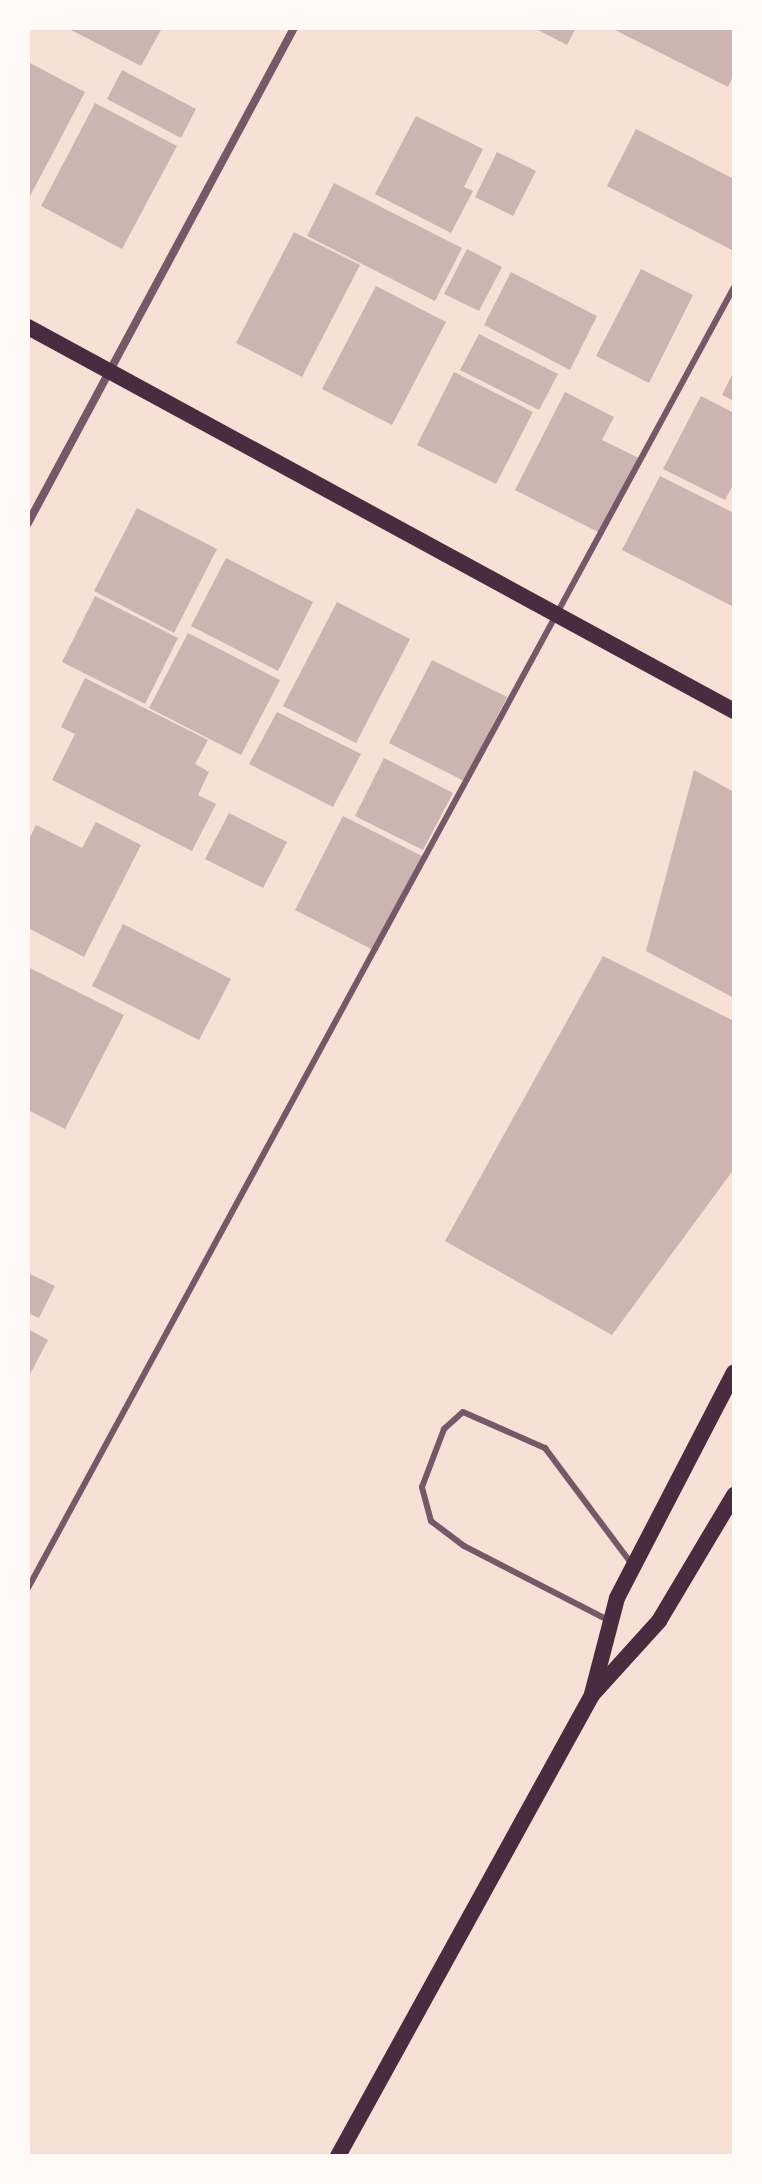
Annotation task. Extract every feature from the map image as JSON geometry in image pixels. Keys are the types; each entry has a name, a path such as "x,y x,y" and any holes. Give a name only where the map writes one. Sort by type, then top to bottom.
{"main road":[{"path":"28,327 558,619 734,711"},
{"path":"592,1695 608,1620 734,1372"},
{"path":"338,2156 592,1695 659,1621 734,1495"}],"street":[{"path":"28,523 294,28"}],"lane":[{"path":"28,1588 558,619 734,287"},
{"path":"608,1620 464,1546 431,1521 422,1487 444,1429 463,1412 545,1448 633,1566"}],"building":[{"path":"67,28 162,28 141,66"},
{"path":"534,28 576,28 567,45"},
{"path":"611,28 734,28 734,74 728,87"},
{"path":"28,62 85,92 28,200"},
{"path":"122,70 196,109 181,138 107,99"},
{"path":"95,103 177,146 122,249 41,206"},
{"path":"416,116 483,149 464,187 473,191 451,233 375,194"},
{"path":"636,129 734,179 734,251 607,186"},
{"path":"497,152 536,171 513,216 475,197"},
{"path":"334,183 462,248 435,301 307,236"},
{"path":"294,232 360,265 302,377 236,343"},
{"path":"467,249 502,267 479,311 444,294"},
{"path":"641,269 693,295 649,383 596,356"},
{"path":"511,272 597,316 570,370 484,325"},
{"path":"376,286 446,322 392,425 322,389"},
{"path":"479,334 558,374 539,410 460,370"},
{"path":"734,371 734,401 722,395"},
{"path":"454,372 533,412 496,484 417,445"},
{"path":"565,392 614,417 602,440 639,458 600,533 515,490"},
{"path":"701,396 734,413 734,483 725,500 663,469"},
{"path":"660,476 734,513 734,607 622,550"},
{"path":"137,508 217,549 174,633 94,591"},
{"path":"226,558 313,602 278,671 191,626"},
{"path":"95,596 178,638 145,704 62,662"},
{"path":"337,602 410,639 356,743 283,706"},
{"path":"188,633 280,680 241,755 149,708"},
{"path":"432,660 507,697 464,781 389,743"},
{"path":"85,678 208,740 195,764 209,772 198,795 216,804 192,851 52,780 75,734 61,727"},
{"path":"277,712 361,754 333,807 249,764"},
{"path":"384,758 453,793 423,850 355,816"},
{"path":"694,770 734,792 734,998 646,951"},
{"path":"229,813 287,842 263,888 205,859"},
{"path":"343,816 426,858 377,952 295,910"},
{"path":"96,822 141,845 84,957 28,928 28,841 36,825 82,848"},
{"path":"123,924 231,979 199,1040 92,986"},
{"path":"603,956 734,1021 734,1169 612,1335 445,1241"},
{"path":"28,967 124,1015 65,1129 28,1110"},
{"path":"28,1273 55,1286 39,1318 28,1313"},
{"path":"28,1329 48,1340 28,1378"}]}
